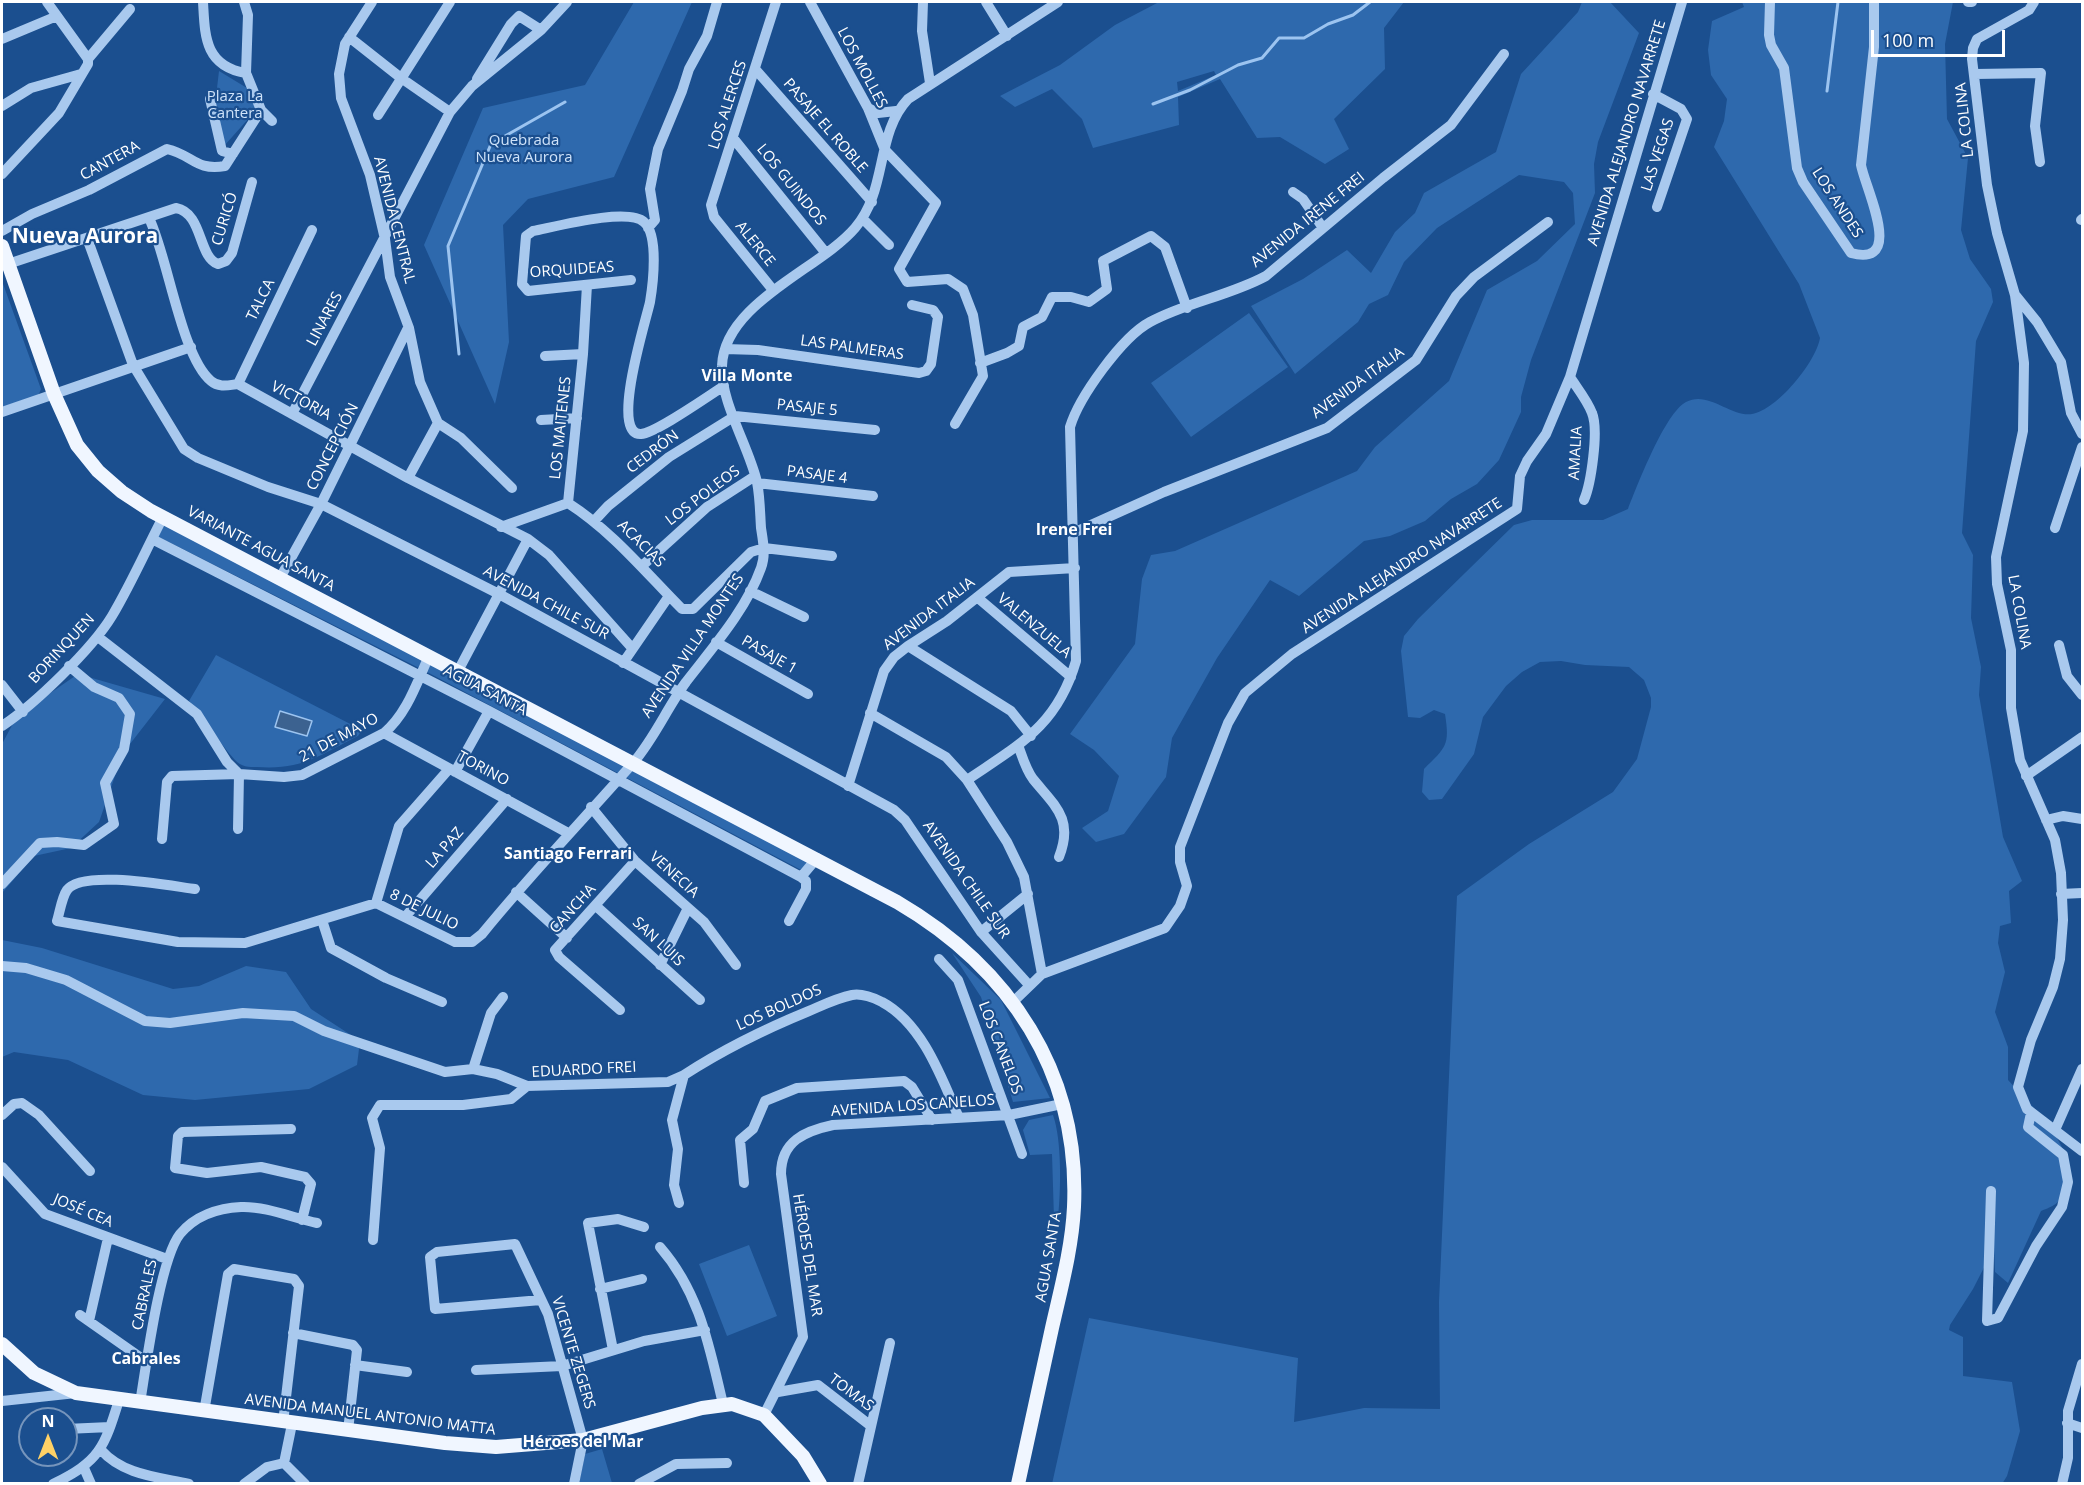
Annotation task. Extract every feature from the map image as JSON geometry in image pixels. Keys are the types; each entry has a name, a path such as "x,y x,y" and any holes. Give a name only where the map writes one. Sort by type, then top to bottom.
{"main road":[{"name":"VARIANTE AGUA SANTA","path":"2,246 54,394 84,456 122,492 163,517 634,762"},
{"name":"AGUA SANTA","path":"634,762 817,858 935,925 970,953 1013,1002 1046,1058 1062,1104 1073,1169 1072,1230 1018,1484"},
{"name":"AVENIDA MANUEL ANTONIO MATTA","path":"2,1344 34,1373 76,1394 348,1431 496,1447 584,1440 723,1404 743,1406 764,1415 803,1456 820,1484"}],"street":[{"path":"48,2 88,59"},
{"path":"203,2 205,41 209,49 226,66 246,73"},
{"path":"244,2 248,15 246,73 261,110 272,121"},
{"name":"AVENIDA CENTRAL","path":"372,2 349,37 339,65 341,98 370,175 385,238 390,277 409,328 420,382 438,423"},
{"path":"378,116 450,2"},
{"path":"472,86 541,30 567,2"},
{"path":"717,2 707,36 689,69 658,149 650,189 655,220 648,228 652,241 653,279 632,373 631,428 636,433 642,434 724,386"},
{"name":"LOS ALERCES","path":"714,217 711,205 713,194 756,69 776,2"},
{"name":"LOS MOLLES","path":"810,2 868,108 885,150"},
{"path":"923,2 922,31 930,83"},
{"path":"986,2 1007,36"},
{"path":"868,108 878,113 896,111 930,83 1058,2"},
{"name":"AVENIDA ALEJANDRO NAVARRETE","path":"1013,1002 1042,974 1165,928 1180,906 1186,886 1180,862 1180,847 1228,723 1245,693 1292,654 1517,509 1520,476 1527,461 1546,434 1570,377 1682,2"},
{"name":"LOS ANDES","path":"1770,2 1769,34 1771,45 1784,68 1797,168 1803,183 1851,253 1863,256 1877,249 1881,237 1880,224 1863,180 1861,165 1874,47 1875,2"},
{"name":"LA COLINA","path":"1991,1191 1988,1321 1998,1318 2036,1246 2062,1207 2068,1182 2063,1155 2028,1127 2031,1113 2021,1099 2019,1081 2031,1040 2056,973 2063,933 2058,851 2025,776 2013,725 2010,690 2012,650 1996,570 2000,532 2023,431 2024,351 2015,295 1992,209 1976,74 1972,59 1977,39 2029,10 2034,2"},
{"path":"2,174 59,113 88,59 130,9"},
{"path":"2,39 57,16"},
{"path":"472,86 511,24 519,16 541,30"},
{"path":"349,37 400,78 450,112"},
{"name":"AVENIDA IRENE FREI","path":"967,780 1031,736 1056,708 1076,661 1071,428 1076,409 1089,386 1132,337 1149,323 1245,287 1266,276 1451,125 1504,54"},
{"name":"PASAJE EL ROBLE","path":"756,69 872,201"},
{"path":"1976,74 2041,73 2034,126 2040,162"},
{"path":"2,106 31,88 81,74"},
{"name":"LINARES","path":"292,414 450,112 472,86"},
{"name":"LAS VEGAS","path":"1653,94 1682,109 1687,118 1657,207"},
{"path":"210,99 222,151 232,157 261,110"},
{"name":"AVENIDA VILLA MONTES","path":"634,762 750,591 762,565 764,548 756,479 724,386 722,368 725,349 737,327 773,290 849,235 862,219 872,201 896,111"},
{"name":"LOS GUINDOS","path":"733,138 825,252"},
{"name":"CANTERA","path":"2,231 32,214 89,190 167,149 178,152 204,168 225,166 232,157"},
{"path":"885,150 936,203 921,226 899,269 907,282 948,279 963,289 973,315 983,376 955,424"},
{"name":"CURICÓ","path":"149,218 176,208 183,209 193,219 210,258 218,264 226,261 232,253 252,182"},
{"path":"1293,192 1303,200 1323,228"},
{"name":"ORQUIDEAS","path":"631,280 528,291 523,289 526,236 532,231 605,218 635,217 644,221 648,228"},
{"name":"ALERCE","path":"714,217 773,290"},
{"path":"8,264 149,218"},
{"name":"VICTORIA","path":"149,218 157,235 191,347 213,382 219,386 238,384 408,478 528,539 549,555 632,648"},
{"path":"862,219 889,245"},
{"name":"AVENIDA ITALIA","path":"1074,533 1164,492 1327,428 1416,360 1456,296 1474,277 1548,222"},
{"name":"TALCA","path":"238,384 312,230"},
{"path":"980,363 1019,346 1023,327 1042,317 1052,297 1071,297 1089,302 1107,289 1103,261 1151,236 1165,248 1187,308"},
{"name":"AVENIDA CHILE SUR","path":"87,238 134,365 184,449 258,483 321,504 499,594 894,810 905,819 981,932 1029,985"},
{"name":"LOS MAITENES","path":"568,502 584,354 587,285"},
{"path":"2015,295 2037,322 2061,362 2071,413 2082,434"},
{"name":"LAS PALMERAS","path":"725,349 758,350 919,373 926,371 930,364 938,317 933,310 912,305"},
{"name":"CONCEPCIÓN","path":"280,578 321,504 409,328"},
{"path":"2,412 191,347"},
{"path":"545,356 584,354"},
{"name":"AMALIA","path":"1570,377 1593,414 1594,435 1589,488 1584,500"},
{"name":"PASAJE 5","path":"735,416 875,430"},
{"name":"CEDRÓN","path":"596,520 608,506 669,457 735,416"},
{"path":"541,420 577,418"},
{"path":"408,478 438,423 461,438 512,488"},
{"path":"2055,528 2082,447"},
{"name":"PASAJE 4","path":"756,479 873,496"},
{"name":"LOS POLEOS","path":"643,565 707,507 756,479"},
{"path":"501,527 568,502"},
{"name":"ACACIAS","path":"568,502 596,520 643,565 669,596 687,611 693,609 744,556 764,548"},
{"name":"BORINQUEN","path":"2,726 23,712 98,637 113,615 163,517"},
{"name":"AGUA SANTA","path":"152,539 489,711 801,877"},
{"path":"458,671 528,539"},
{"path":"764,548 832,556"},
{"name":"AVENIDA ITALIA","path":"848,786 884,671 894,657 978,598 1000,576 1008,572 1075,567"},
{"path":"750,591 804,617"},
{"path":"623,663 669,596"},
{"name":"VALENZUELA","path":"978,598 1071,677"},
{"path":"98,637 197,714 227,762 239,774 238,829"},
{"name":"PASAJE 1","path":"716,642 808,694"},
{"path":"2060,645 2067,676 2082,695"},
{"path":"908,646 1011,711 1031,736"},
{"name":"21 DE MAYO","path":"162,839 168,778 239,774 284,777 302,775 384,733 395,724 429,656"},
{"path":"2,884 40,843 84,845 114,824 105,783 124,749 130,714 119,698 94,687 69,666"},
{"path":"2,685 23,712"},
{"path":"376,903 399,826 452,770 489,711"},
{"path":"870,713 946,757 967,780 1007,842 1024,878 1042,974"},
{"name":"TORINO","path":"384,733 568,833"},
{"path":"2025,776 2082,737"},
{"path":"1018,745 1033,780 1044,789 1061,815 1065,834 1059,857"},
{"name":"8 DE JULIO","path":"195,889 123,881 80,881 66,891 57,921 202,944 245,943 376,903 454,942 472,942 616,779 634,762"},
{"name":"LA PAZ","path":"405,917 507,799"},
{"name":"VENECIA","path":"591,807 635,861 704,922 736,966"},
{"path":"2046,820 2062,816 2082,819"},
{"path":"789,921 806,889 806,882 801,877 817,858"},
{"name":"CANCHA","path":"620,1010 559,957 555,950 597,906 635,861"},
{"path":"516,892 567,938"},
{"path":"2061,894 2082,893"},
{"path":"981,932 1028,894"},
{"name":"SAN LUIS","path":"597,906 699,1000"},
{"path":"660,965 688,908"},
{"path":"322,920 331,948 386,978 442,1002"},
{"name":"LOS CANELOS","path":"939,958 958,980 1022,1154"},
{"path":"2,966 26,968 66,980 144,1021 170,1023 243,1013 294,1017 324,1031 446,1072 473,1069 497,1074 527,1086"},
{"name":"LOS BOLDOS","path":"684,1075 717,1053 765,1028 854,994 883,1002 913,1030 940,1075 959,1118"},
{"path":"473,1069 491,1013 503,997"},
{"path":"2055,1130 2080,1078 2082,1069"},
{"path":"679,1203 674,1185 678,1149 672,1120 684,1075"},
{"name":"EDUARDO FREI","path":"373,1240 380,1148 372,1118 380,1105 462,1105 511,1099 527,1086 668,1082 684,1075"},
{"path":"744,1184 740,1140 753,1130 765,1101 797,1088 904,1081 912,1086 932,1120"},
{"path":"2,1115 16,1103 22,1103 39,1116 90,1171"},
{"name":"AVENIDA LOS CANELOS","path":"781,1162 796,1138 815,1129 1009,1115 1062,1104"},
{"path":"2031,1113 2082,1151"},
{"path":"291,1129 182,1132 178,1136 175,1168 207,1173 261,1167 309,1179 311,1184 302,1220"},
{"name":"HÉROES DEL MAR","path":"764,1415 778,1392 803,1337 784,1208 781,1162"},
{"name":"JOSÉ CEA","path":"2,1167 45,1214 167,1259"},
{"name":"CABRALES","path":"140,1402 167,1259 180,1234 192,1222 218,1210 243,1207 258,1208 317,1223"},
{"path":"613,1350 588,1223 618,1219 644,1227"},
{"path":"108,1238 85,1318 147,1362"},
{"name":"VICENTE ZEGERS","path":"541,1300 435,1309 433,1306 432,1254 515,1244 541,1300 584,1440"},
{"path":"660,1247 680,1270 705,1330 723,1404"},
{"path":"204,1412 228,1274 234,1269 294,1279 299,1286 293,1333 284,1463 305,1484"},
{"path":"600,1288 642,1279"},
{"path":"476,1370 562,1366 613,1350 705,1330"},
{"path":"293,1333 353,1345 357,1350 348,1431"},
{"path":"858,1484 890,1343"},
{"path":"2062,1484 2068,1458 2067,1423 2082,1364"},
{"path":"355,1365 407,1372"},
{"name":"TOMAS","path":"778,1392 818,1385 871,1426"},
{"path":"2,1401 76,1394"},
{"path":"53,1484 74,1479 101,1450 119,1400"},
{"path":"2067,1423 2082,1428"},
{"path":"78,1428 110,1427"},
{"path":"574,1484 584,1440"},
{"path":"101,1450 116,1464 131,1471 189,1484"},
{"path":"244,1484 267,1467 284,1463"},
{"path":"639,1484 676,1464 727,1463"},
{"path":"84,1468 91,1484"}],"green space":[{"name":"Quebrada Nueva Aurora","path":"634,2 692,2 614,177 528,199 503,225 509,342 495,404 424,245 483,108 585,85"},
{"path":"1159,2 1404,2 1384,28 1385,69 1334,119 1349,149 1325,164 1280,137 1257,138 1220,79 1178,97 1179,125 1093,148 1082,119 1052,89 1015,107 1000,96 1060,65 1115,25","holes":["1214,71 1216,75 1178,91 1177,82"]},
{"path":"1582,2 1610,2 1639,33 1598,142 1594,164 1595,193 1531,360 1521,397 1521,412 1499,460 1477,484 1451,499 1425,521 1390,536 1364,541 1299,596 1270,580 1217,658 1172,738 1166,777 1124,834 1096,842 1082,828 1108,811 1119,776 1094,750 1070,734 1135,644 1142,579 1151,555 1175,551 1357,471 1375,447 1449,381 1487,290 1537,261 1575,224 1573,193 1564,182 1519,175 1437,228 1404,262 1388,295 1369,304 1358,322 1295,374 1251,306 1303,279 1347,250 1371,273 1395,232 1415,213 1424,193 1496,152 1521,74 1578,12"},
{"path":"1742,2 1953,2 1945,44 1947,119 1968,158 1961,230 1970,259 1991,289 1993,302 1976,341 1962,533 1973,555 1971,618 1981,667 1979,695 2003,837 2022,881 2009,891 2011,923 2000,926 1998,943 2005,972 1995,1012 2008,1047 2008,1080 2053,1132 2068,1162 2070,1177 2066,1192 2061,1199 2053,1206 2041,1211 2008,1283 1995,1272 1994,1248 1973,1289 1950,1325 1949,1330 1963,1337 1963,1376 2012,1382 2020,1431 2007,1476 2002,1484 1052,1484 1089,1318 1298,1358 1294,1422 1364,1408 1440,1409 1439,1302 1457,896 1529,844 1613,792 1637,759 1651,707 1651,698 1644,680 1629,667 1585,665 1561,661 1540,662 1522,672 1506,686 1483,717 1474,754 1442,799 1429,800 1422,792 1424,769 1445,745 1447,733 1445,714 1434,710 1420,718 1408,717 1401,651 1404,636 1418,619 1514,525 1532,520 1603,520 1628,509 1661,434 1669,420 1686,402 1702,399 1744,414 1762,411 1794,384 1817,348 1820,338 1799,284 1714,147 1724,121 1727,99 1711,75 1708,50 1712,21 1744,7"},
{"name":"Plaza La Cantera","path":"219,71 247,88 258,108 224,146 215,105"},
{"path":"2,281 41,389 38,396 2,407"},
{"path":"1249,313 1288,367 1191,437 1151,383"},
{"path":"165,521 820,859 805,872 427,672 157,536"},
{"path":"216,655 362,730 358,736 299,764 248,767 240,764 189,701"},
{"path":"78,674 165,699 123,753 99,822 71,848 34,856 2,893 2,744 17,716"},
{"path":"2,940 42,948 173,989 199,986 246,966 286,972 311,1009 360,1041 357,1065 309,1089 195,1100 143,1095 68,1060 14,1052 2,1057"},
{"path":"952,953 1001,1000 1050,1098 1013,1102 981,997"},
{"path":"1053,1115 1058,1138 1060,1166 1058,1218 1054,1219 1052,1154 1030,1155 1023,1130 1029,1120"},
{"path":"749,1245 777,1316 727,1336 699,1264"},
{"path":"602,1449 612,1483 579,1484 585,1454"}],"shaded area":[{"path":"280,711 312,721 307,736 275,727"}],"waterway":[{"path":"1153,104 1190,90 1238,65 1262,58 1279,38 1304,38 1328,24 1353,15 1370,2"},
{"path":"1827,91 1838,2"},
{"path":"459,354 448,246 491,144 565,102"}],"district":[{"name":"Nueva Aurora","path":"85,237"},
{"name":"Villa Monte","path":"747,376"},
{"name":"Irene Frei","path":"1074,530"},
{"name":"Santiago Ferrari","path":"568,854"},
{"name":"Cabrales","path":"146,1359"},
{"name":"Héroes del Mar","path":"583,1442"}]}
